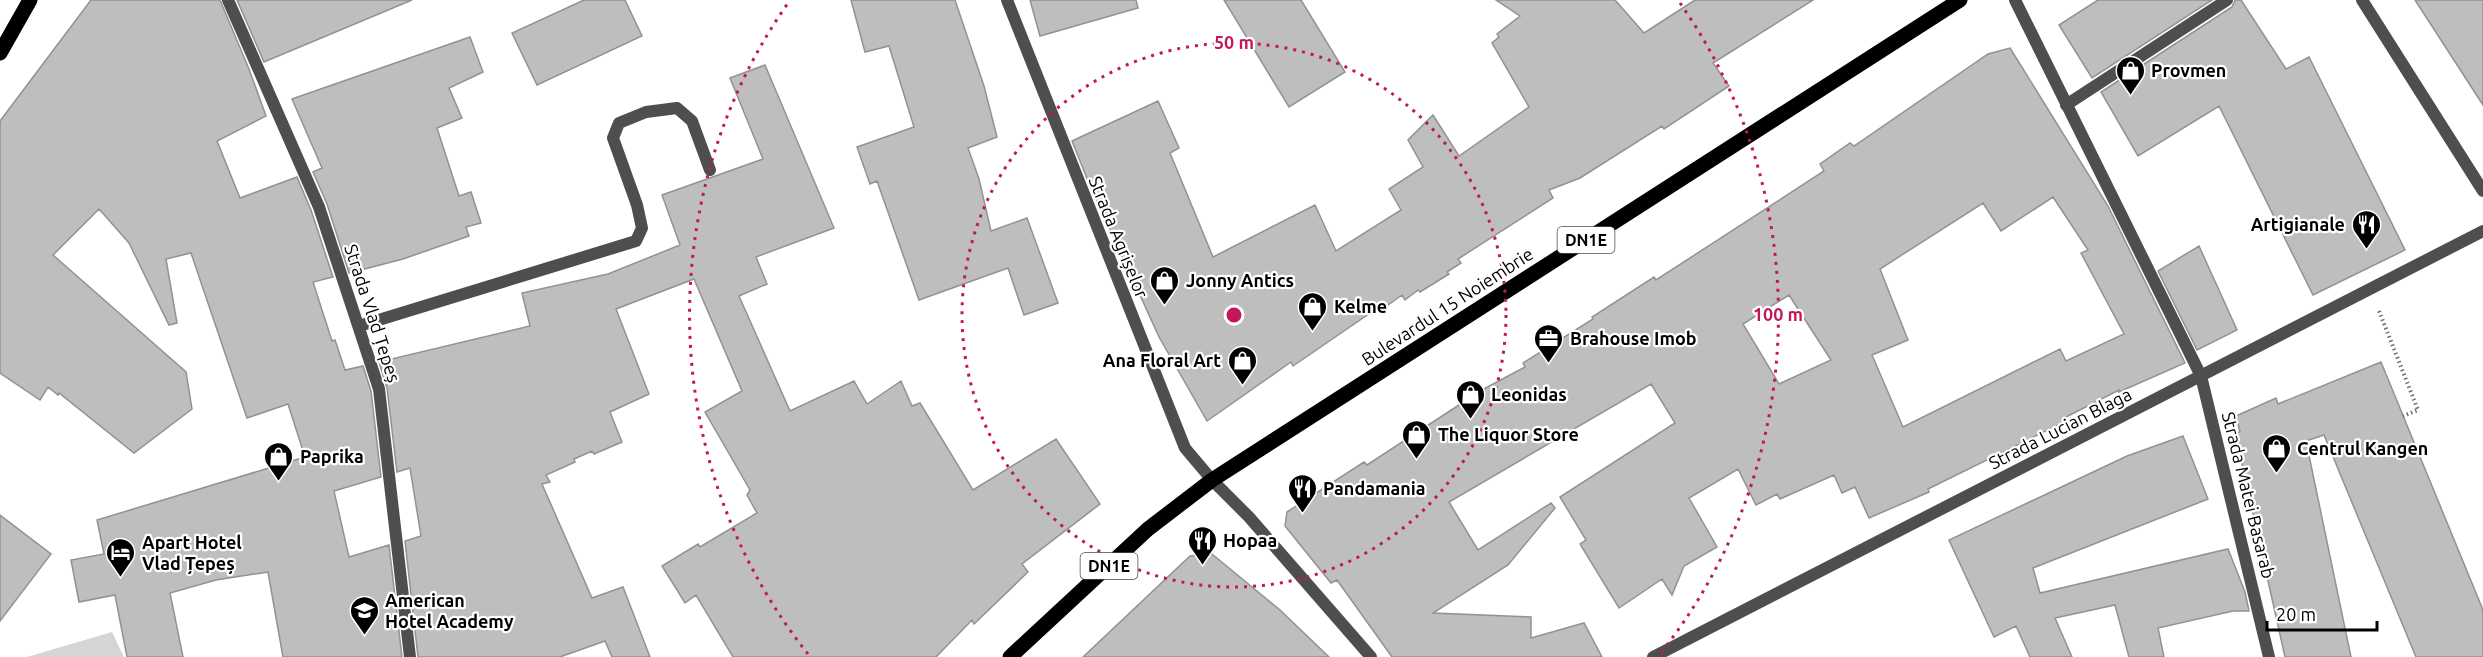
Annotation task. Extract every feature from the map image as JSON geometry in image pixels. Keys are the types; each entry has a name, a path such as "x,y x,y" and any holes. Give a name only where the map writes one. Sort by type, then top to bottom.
{"main road":[{"path":"0,53 30,0"},
{"name":"Bulevardul 15 Noiembrie","path":"1010,657 1148,530 1212,480 1960,0"}],"street":[{"name":"Strada Vlad Țepeș","path":"228,0 319,207 379,389 410,657"},
{"name":"Strada Agrișelor","path":"1007,0 1185,448 1212,480"},
{"path":"2015,0 2066,105 2227,0"},
{"path":"2362,0 2483,191"},
{"name":"Strada Matei Basarab","path":"2066,105 2201,376 2270,657"},
{"path":"359,326 636,241 642,228 637,206 613,138 619,123 646,112 677,108 692,121 710,170"},
{"name":"Strada Lucian Blaga","path":"1653,657 2483,231"},
{"path":"1212,480 1249,517 1371,657"}],"path":[{"path":"2370,290 2418,410 2403,416"}],"shaded area":[{"path":"112,632 124,657 27,657"}],"building":[{"path":"91,0 220,0 266,116 217,141 240,198 297,177 311,210 333,277 313,282 332,341 335,340 345,370 363,366 371,391 381,477 334,491 349,557 389,545 402,657 283,657 268,572 216,580 170,593 183,657 127,657 115,595 79,602 71,560 104,554 97,520 305,457 288,404 247,418 191,253 166,259 177,323 169,325 129,243 99,209 53,255 186,372 192,409 134,453 59,393 58,395 48,387 40,400 0,373 0,121"},
{"path":"237,0 412,0 264,62"},
{"path":"584,0 625,0 642,36 537,85 512,33"},
{"path":"851,0 955,0 984,86 997,137 968,148 979,179 991,231 1027,218 1058,303 1024,315 1008,268 919,300 877,181 870,184 857,147 914,127 889,46 865,52"},
{"path":"1030,0 1136,0 1138,8 1040,36"},
{"path":"1224,0 1301,0 1345,72 1289,107"},
{"path":"1496,0 1615,0 1644,33 1695,0 1813,0 1713,63 1729,86 1664,129 1662,126 1580,178 1549,190 1553,198 1458,259 1461,263 1447,272 1449,274 1420,292 1418,290 1405,300 1402,295 1384,308 1382,305 1293,366 1291,362 1207,421 1159,337 1072,141 1158,101 1179,148 1170,153 1213,257 1315,205 1336,251 1401,210 1389,189 1423,167 1408,140 1433,115 1459,156 1529,107 1492,43 1499,37 1497,34 1520,16"},
{"path":"2098,0 2212,0 2092,78 2059,25"},
{"path":"2235,0 2241,0 2286,69 2309,57 2405,250 2313,295 2219,106 2138,156 2101,92 2232,7"},
{"path":"2415,0 2483,0 2483,105"},
{"path":"470,37 483,72 449,88 462,118 437,128 459,196 471,192 481,223 466,227 469,236 403,259 349,273 327,204 313,172 322,168 292,99"},
{"path":"2010,48 2108,206 2185,363 2119,392 2119,390 2064,418 2066,421 1928,489 1929,492 1869,518 1855,487 1842,493 1834,475 1780,499 1777,494 1756,505 1738,469 1689,498 1717,547 1684,566 1672,595 1662,579 1619,608 1580,544 1586,540 1560,497 1675,423 1651,384 1449,502 1478,550 1551,503 1555,508 1508,565 1433,613 1531,617 1531,638 1584,623 1602,657 1392,657 1337,580 1331,583 1285,526 1287,512 1364,462 1367,465 1482,390 1525,367 1523,363 1593,319 1592,317 1654,277 1656,280 1824,171 1820,164 1850,143 1854,146 1988,54","holes":["2053,197 2088,250 2081,253 2124,334 2066,361 2060,349 1903,427 1872,355 1908,340 1880,269 1983,203 2001,231","1789,295 1831,360 1779,384 1743,324"]},
{"path":"765,65 834,228 756,257 767,284 739,296 790,411 854,381 867,404 901,381 912,406 920,403 973,490 1056,439 1100,504 1022,564 1028,572 974,624 972,620 936,657 733,657 696,595 685,603 662,566 698,544 700,547 757,513 747,495 750,490 705,412 742,391 694,279 616,309 649,394 610,412 622,442 594,454 592,451 574,459 575,462 546,475 550,482 542,484 592,598 623,587 650,657 612,657 605,641 560,657 418,657 405,541 421,536 410,468 397,472 387,388 379,362 530,326 522,293 608,274 680,245 662,195 763,159 730,78"},
{"path":"2199,246 2237,330 2197,350 2158,271"},
{"path":"2381,362 2483,610 2483,657 2416,657 2324,435 2306,441 2351,657 2285,657 2235,433 2240,432 2236,416 2276,398 2278,404"},
{"path":"2183,436 2208,499 2033,568 2040,593 2228,549 2245,592 2249,611 2233,611 2158,628 2164,657 2129,657 2115,605 2055,618 2072,657 2030,657 2016,626 1994,637 1949,540 2127,456"},
{"path":"0,515 51,554 0,621"},
{"path":"1212,554 1280,610 1329,657 1083,657 1190,556"}],"place":[{"name":"Provmen","path":"2130,96"},
{"name":"Artigianale","path":"2366,250"},
{"name":"Jonny Antics","path":"1165,306"},
{"name":"Kelme","path":"1313,332"},
{"name":"Brahouse Imob","path":"1549,364"},
{"name":"Ana Floral Art","path":"1242,386"},
{"name":"Leonidas","path":"1470,420"},
{"name":"The Liquor Store","path":"1417,460"},
{"name":"Centrul Kangen","path":"2276,474"},
{"name":"Paprika","path":"279,482"},
{"name":"Pandamania","path":"1302,514"},
{"name":"Hopaa","path":"1202,566"},
{"name":"Apart Hotel Vlad Țepeș","path":"121,578"},
{"name":"American Hotel Academy","path":"364,636"}]}
